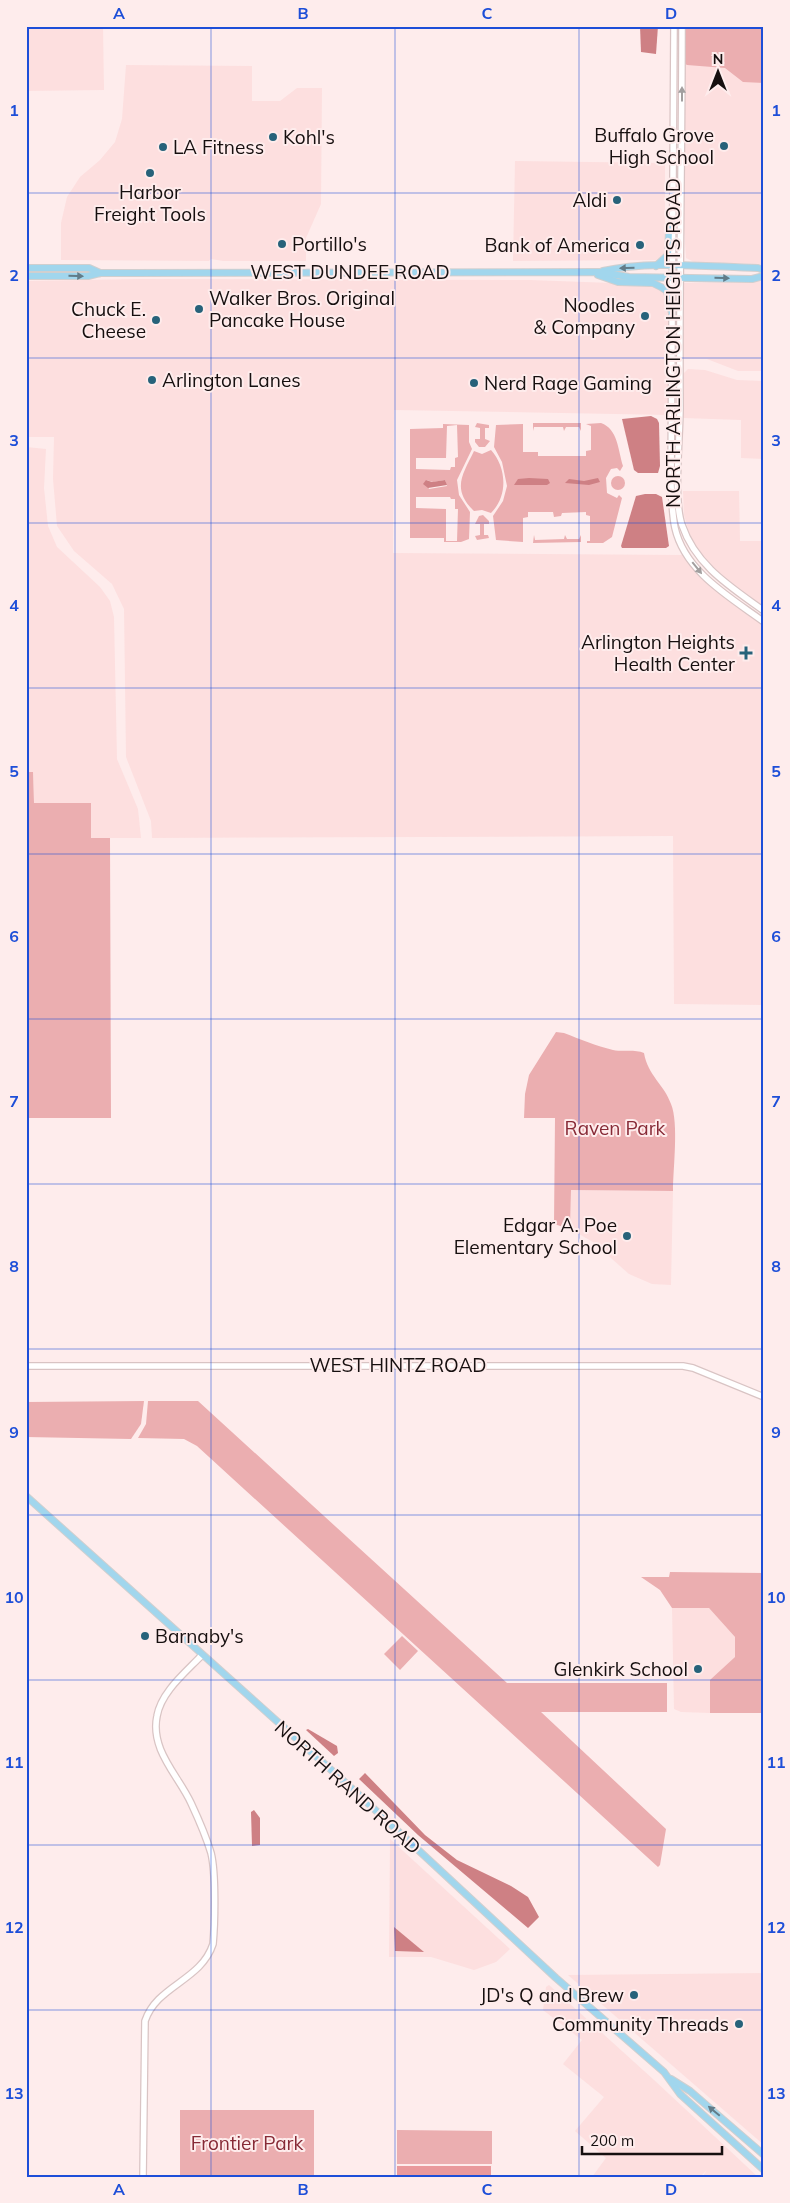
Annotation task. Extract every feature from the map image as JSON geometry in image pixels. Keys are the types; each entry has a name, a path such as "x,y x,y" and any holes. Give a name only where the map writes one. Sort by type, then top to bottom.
{"main road":[{"path":"655,267 668,255 669,231 672,222"},
{"name":"WEST DUNDEE ROAD","path":"600,272 618,268 672,266 764,270"},
{"name":"WEST DUNDEE ROAD","path":"26,268 89,268 100,273"},
{"path":"590,272 618,282 653,283 661,286 667,292 672,314"},
{"name":"WEST DUNDEE ROAD","path":"26,276 88,276 100,273 600,272 629,277 752,278 764,276"},
{"name":"NORTH RAND ROAD","path":"26,1496 358,1794 556,1978 670,2078"},
{"path":"670,2078 690,2091 764,2154"},
{"path":"670,2078 680,2094 764,2170"}],"street":[{"name":"NORTH ARLINGTON HEIGHTS ROAD","path":"674,26 671,485 676,531 690,560 700,572 764,622"},
{"name":"NORTH ARLINGTON HEIGHTS ROAD","path":"682,26 681,278 678,325 680,515 691,546 704,564 716,576 764,611"},
{"name":"WEST HINTZ ROAD","path":"26,1366 683,1366 693,1368 764,1397"},
{"path":"143,2177 145,2021 151,2007 160,1996 201,1967 210,1955 213,1944 214,1868 210,1852 191,1803 161,1753 156,1734 157,1715 161,1704 202,1655"}],"shaded area":[{"path":"26,26 103,26 104,90 26,91"},
{"path":"640,26 658,26 656,54 641,52"},
{"name":"Buffalo Grove High School","path":"684,26 764,26 764,264 696,263 686,258 684,228"},
{"path":"126,65 252,66 252,101 280,101 297,88 322,88 321,204 306,238 306,261 223,261 211,259 209,261 61,260 61,223 67,197 80,177 100,160 115,142 122,119"},
{"path":"515,161 665,163 665,253 656,260 513,261"},
{"path":"140,279 530,280 639,284 764,281 764,371 738,371 707,359 669,359 669,415 394,410 393,553 683,555 764,621 764,1005 674,1004 673,836 152,838 151,821 126,757 124,609 112,584 74,551 57,526 53,479 54,437 26,437 26,281"},
{"path":"688,369 705,370 737,380 764,381 764,459 741,458 741,420 683,418 682,375"},
{"path":"651,416 657,419 659,423 660,466 658,473 638,473 634,470 622,419"},
{"path":"26,447 46,449 44,488 48,526 57,547 100,587 110,601 114,617 117,759 138,809 141,838 91,838 34,803 33,772 26,772"},
{"path":"598,478 600,482 589,485 565,483 569,479 584,481"},
{"path":"518,479 548,479 550,483 547,485 514,485"},
{"path":"426,480 432,482 445,480 447,485 428,488 423,484"},
{"path":"683,491 739,491 740,541 764,541 764,609 705,562 689,533 684,515"},
{"path":"656,494 662,497 669,546 666,548 622,548 636,496"},
{"name":"Edgar A. Poe Elementary School","path":"571,1190 673,1191 671,1285 652,1284 629,1274 593,1242 570,1229"},
{"name":"Glenkirk School","path":"672,1608 709,1608 735,1637 735,1657 710,1681 710,1713 681,1712 674,1709"},
{"path":"308,1729 337,1746 338,1753 334,1756 306,1730"},
{"path":"365,1773 425,1835 457,1860 511,1886 528,1897 539,1917 528,1928 418,1835 359,1779"},
{"path":"254,1810 260,1818 260,1845 252,1846 251,1812"},
{"path":"390,1839 510,1949 496,1962 474,1970 431,1957 389,1957"},
{"path":"394,1927 424,1952 395,1951"},
{"path":"764,1973 764,2145 568,1975"},
{"path":"549,1985 758,2177 702,2177 707,2170 700,2177 592,2177 606,2158 575,2131 604,2097 563,2064 582,2040 543,2010 546,1987"},
{"path":"397,2166 491,2166 491,2177 397,2177"}],"green space":[{"path":"684,26 764,26 764,83 743,82 725,68 687,65 684,63"},
{"path":"477,423 489,425 489,428 485,428 485,439 490,441 485,447 479,447 475,442 475,439 480,439 480,428 475,427"},
{"path":"533,423 581,423 581,431 579,427 566,427 564,431 563,427 534,427 533,431"},
{"path":"601,423 607,426 614,435 623,466 620,471 617,468 611,469 606,478 607,493 617,498 619,495 622,498 612,537 603,543 587,543 587,541 590,541 590,516 586,515 586,512 562,513 561,516 554,517 553,512 528,512 528,517 523,518 523,542 496,540 493,516 503,501 507,486 502,462 494,447 496,425 523,424 523,452 538,452 538,456 586,456 586,451 591,450 591,426 586,424"},
{"path":"443,424 469,425 469,442 472,449 457,480 459,495 470,512 469,539 461,542 444,542 444,538 410,538 410,429 443,428","holes":["457,425 458,457 455,458 455,467 451,467 450,470 416,469 416,458 446,458 447,426","426,480 433,482 445,480 447,486 429,489","416,497 450,497 455,499 455,509 458,509 457,541 446,541 446,509 416,508"]},
{"path":"491,450 503,473 503,490 497,506 491,513 482,510 474,511 463,496 461,481 474,451 482,454"},
{"path":"615,476 621,476 625,483 621,490 615,490 611,486 611,480"},
{"path":"483,515 489,521 489,524 484,524 484,535 488,535 489,538 477,540 475,536 480,535 480,524 475,524 479,516"},
{"path":"534,535 535,540 564,539 565,535 567,539 579,539 581,535 581,542 533,543"},
{"path":"26,772 33,772 34,803 91,803 91,838 110,838 111,1118 26,1118"},
{"name":"Raven Park","path":"556,1032 613,1050 644,1053 652,1074 668,1097 675,1123 673,1191 571,1190 570,1229 554,1224 555,1118 524,1118 525,1094 529,1075"},
{"path":"144,1401 141,1424 131,1439 26,1437 26,1402"},
{"path":"148,1401 198,1401 507,1683 667,1683 667,1712 541,1712 666,1829 660,1865 658,1867 197,1446 184,1439 138,1438 146,1424"},
{"path":"670,1572 764,1573 764,1713 710,1713 710,1680 735,1657 735,1637 709,1608 672,1608 660,1590 641,1577 669,1577"},
{"path":"402,1636 418,1651 400,1670 384,1654"},
{"name":"Frontier Park","path":"180,2110 314,2110 314,2177 180,2177"},
{"path":"397,2130 492,2131 492,2164 397,2164"}],"place":[{"name":"Kohl's","path":"273,137"},
{"name":"Buffalo Grove High School","path":"724,146"},
{"name":"LA Fitness","path":"163,147"},
{"name":"Harbor Freight Tools","path":"150,173"},
{"name":"Aldi","path":"617,200"},
{"name":"Portillo's","path":"282,244"},
{"name":"Bank of America","path":"640,245"},
{"name":"Walker Bros. Original Pancake House","path":"199,309"},
{"name":"Noodles & Company","path":"645,316"},
{"name":"Chuck E. Cheese","path":"156,320"},
{"name":"Arlington Lanes","path":"152,380"},
{"name":"Nerd Rage Gaming","path":"474,383"},
{"name":"Arlington Heights Health Center","path":"746,653"},
{"name":"Edgar A. Poe Elementary School","path":"627,1236"},
{"name":"Barnaby's","path":"145,1636"},
{"name":"Glenkirk School","path":"698,1669"},
{"name":"JD's Q and Brew","path":"634,1995"},
{"name":"Community Threads","path":"739,2024"}]}
